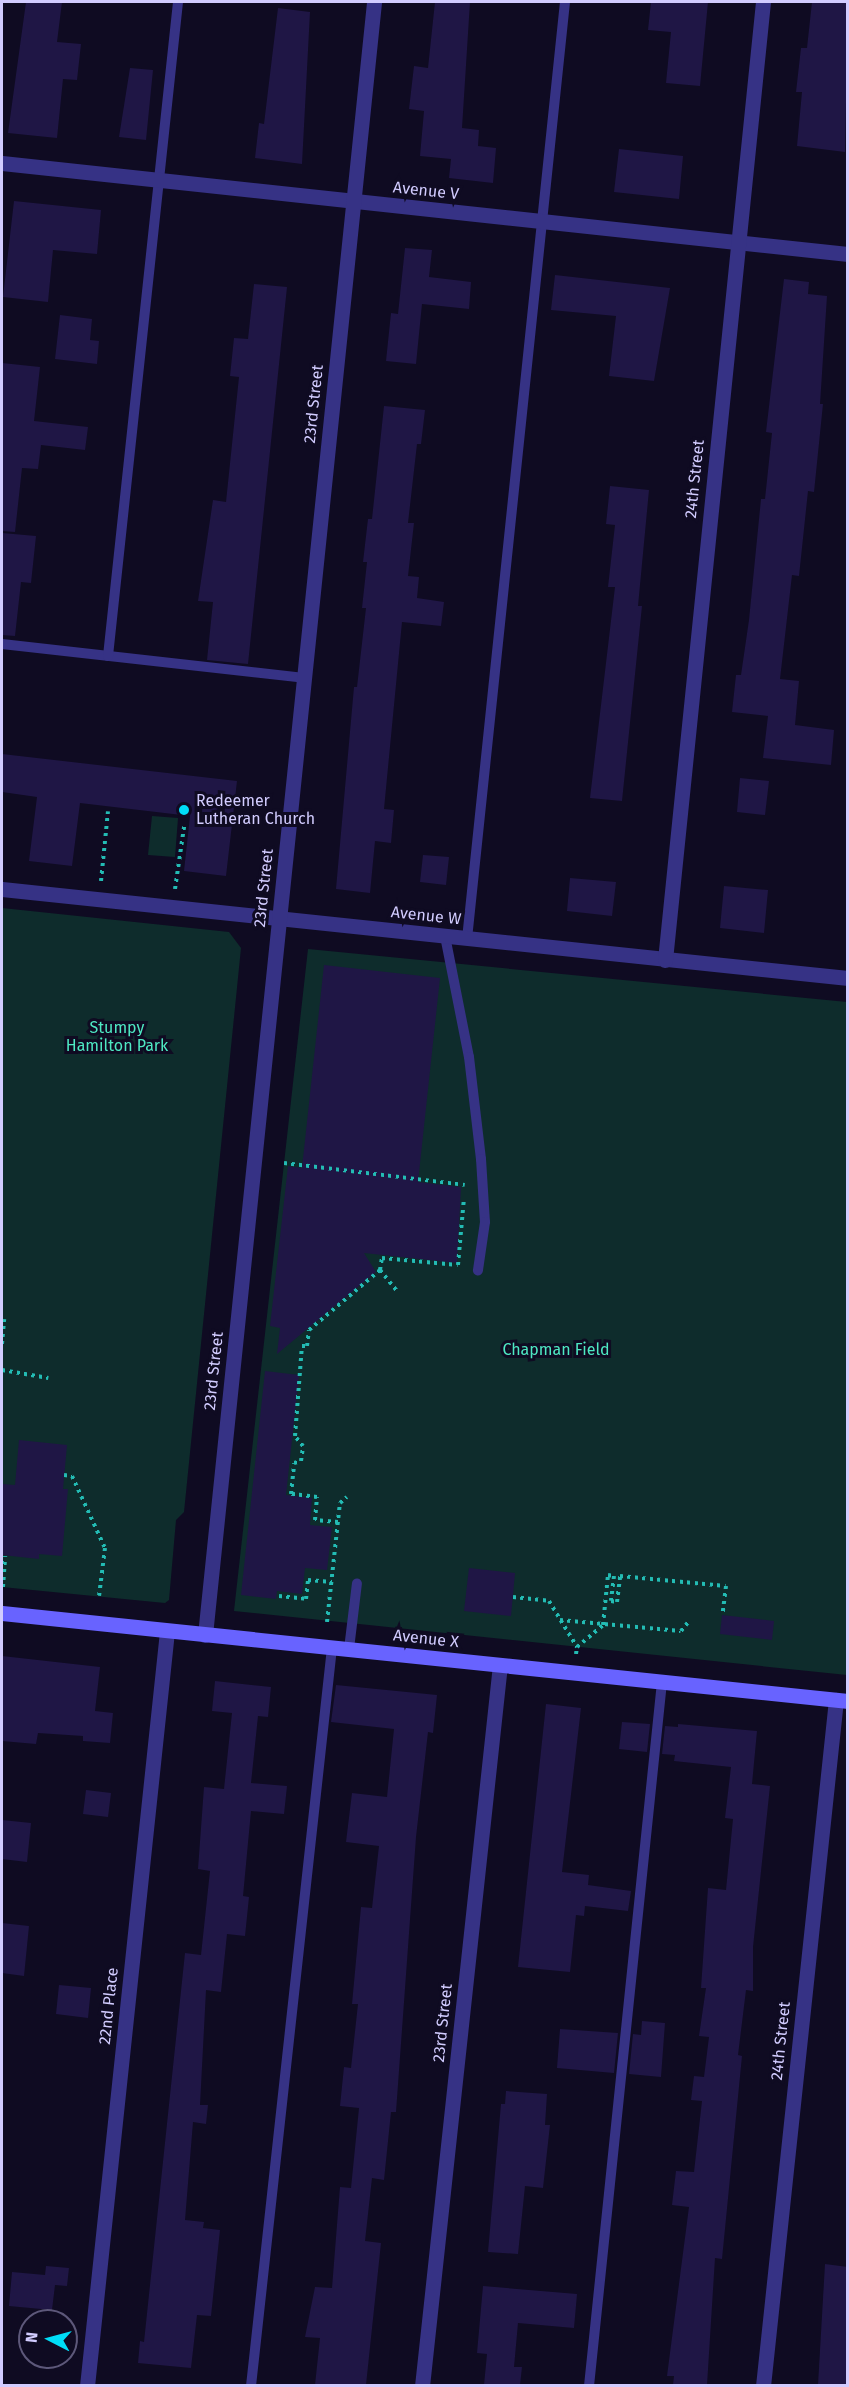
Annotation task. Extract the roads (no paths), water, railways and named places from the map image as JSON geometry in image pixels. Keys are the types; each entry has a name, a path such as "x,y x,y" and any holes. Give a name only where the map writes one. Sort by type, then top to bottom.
{"street":[{"name":"23rd Street","path":"205,1635 374,2"},
{"name":"24th Street","path":"665,960 763,2"},
{"name":"Avenue V","path":"2,164 848,254"},
{"name":"Avenue W","path":"2,889 848,978"},
{"name":"Avenue X","path":"2,1613 842,1701"},
{"name":"22nd Place","path":"87,2385 167,1631"},
{"name":"23rd Street","path":"422,2385 500,1665"},
{"name":"24th Street","path":"763,2385 842,1701"}],"lane":[{"path":"108,656 178,2"},
{"path":"467,939 540,221 565,2"},
{"path":"2,644 304,678"},
{"path":"445,936 468,1047 481,1158 485,1222 478,1270"},
{"path":"349,1649 357,1583"},
{"path":"251,2385 332,1648"},
{"path":"589,2385 663,1682"}],"place":[{"name":"Redeemer Lutheran Church","path":"184,810"}],"park label":[{"name":"Stumpy Hamilton Park","path":"117,1037"},
{"name":"Chapman Field","path":"556,1350"}]}
